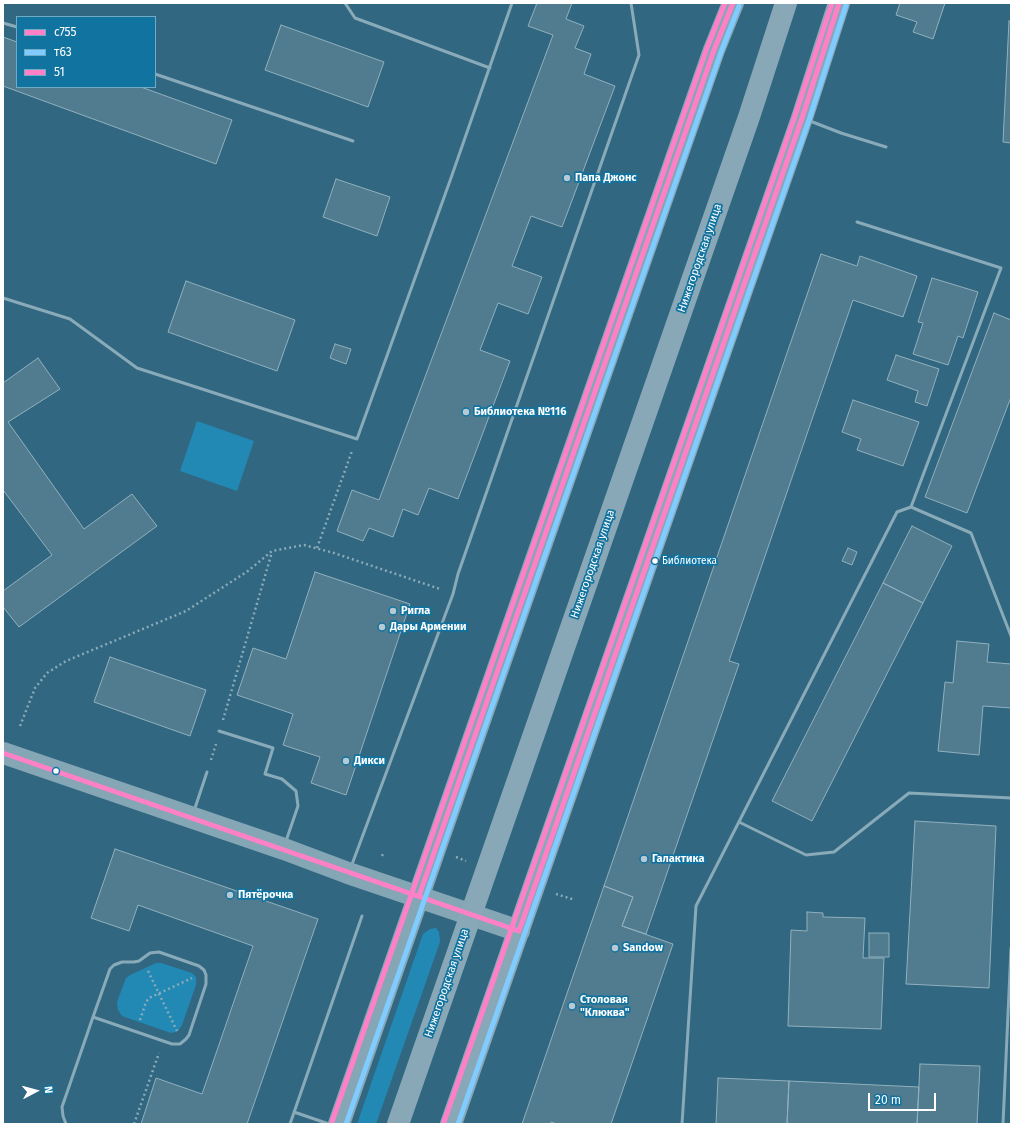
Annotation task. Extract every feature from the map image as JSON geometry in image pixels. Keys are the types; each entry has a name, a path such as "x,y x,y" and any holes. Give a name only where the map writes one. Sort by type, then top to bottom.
{"main road":[{"name":"Нижегородская улица","path":"398,1124 747,124 786,3"},
{"path":"450,1124 519,931 802,118 839,3"}],"street":[{"path":"339,1124 714,50 733,3"},
{"path":"3,753 519,931"}],"lane":[{"path":"345,3 355,18 490,68"},
{"path":"3,298 70,319 137,368 357,439 512,3"},
{"path":"348,873 453,594 458,574 639,55 631,3"},
{"path":"3,23 16,28"},
{"path":"156,74 353,142"},
{"path":"802,118 841,133 886,147"},
{"path":"857,222 1001,268 910,508"},
{"path":"682,1124 696,906 896,512 910,508 971,533 1011,636"},
{"path":"219,731 273,748 265,774 282,779 296,791 298,806 284,849"},
{"path":"191,818 207,772"},
{"path":"738,822 806,855 834,852 909,793 1011,798"},
{"path":"290,1124 362,916"},
{"path":"1003,1124 1011,948"},
{"path":"66,1124 62,1107 110,969 118,963 142,960 150,953 158,952 199,966 205,972 207,978 206,984 189,1035 182,1043 176,1044 163,1041 94,1017"},
{"path":"294,1112 329,1124"}],"path":[{"path":"317,548 357,439"},
{"path":"20,726 35,688 47,673 66,661 186,611 248,571 272,552 304,545 317,548 453,594"},
{"path":"207,772 272,552"},
{"path":"382,856 384,852"},
{"path":"451,856 473,863"},
{"path":"556,894 575,900"},
{"path":"142,960 182,1043"},
{"path":"136,1031 146,1002 149,998 205,972"},
{"path":"134,1124 163,1041"}],"shaded area":[{"path":"197,421 254,441 237,491 180,471"},
{"path":"436,928 439,932 440,942 376,1124 357,1124 423,934 430,929"},
{"path":"156,963 161,963 192,973 196,977 196,985 182,1025 178,1031 171,1033 122,1016 118,1010 117,1002 126,978"}],"building":[{"path":"537,3 572,3 566,19 584,26 575,48 591,54 584,74 615,86 562,227 531,216 512,266 542,277 528,314 498,303 480,350 510,361 458,499 429,488 418,515 403,509 393,537 369,528 363,541 337,531 352,490 379,500 553,35 528,26"},
{"path":"900,3 945,3 933,39 913,32 917,22 896,15"},
{"path":"1009,21 1011,21 1011,143 1003,142"},
{"path":"281,25 384,62 368,107 265,70"},
{"path":"3,37 16,42 16,88 144,88 232,120 216,164 3,86"},
{"path":"336,179 390,197 377,236 323,217"},
{"path":"821,254 857,266 860,256 917,276 903,317 853,300 729,661 739,664 646,934 622,926 633,897 604,886"},
{"path":"932,278 978,292 963,338 958,336 948,365 913,354 923,323 918,322"},
{"path":"186,281 295,320 277,371 168,332"},
{"path":"994,313 1011,320 1011,397 967,513 925,497"},
{"path":"335,344 351,349 346,364 330,358"},
{"path":"896,355 939,369 927,406 915,402 918,391 887,380"},
{"path":"38,358 60,389 8,422 84,529 132,494 157,526 19,627 3,607 3,591 52,555 3,490 3,383"},
{"path":"853,400 919,422 903,466 857,450 861,439 842,432"},
{"path":"912,526 952,546 923,603 883,583"},
{"path":"848,548 857,552 852,565 842,561"},
{"path":"315,572 410,604 346,795 311,783 320,757 283,745 293,714 237,695 253,648 286,659"},
{"path":"883,583 923,603 812,821 772,801"},
{"path":"957,641 989,644 987,662 1011,664 1011,708 983,706 979,755 938,751 945,682 953,683"},
{"path":"110,657 206,690 190,736 94,702"},
{"path":"915,821 996,826 989,988 906,984"},
{"path":"115,849 318,919 247,1124 141,1124 156,1078 202,1094 253,946 138,905 129,931 91,918"},
{"path":"604,886 633,897 622,926 673,944 611,1124 557,1124 551,1122 551,1124 522,1124"},
{"path":"807,912 823,913 823,917 865,918 863,958 884,958 881,1029 788,1026 791,930 807,931"},
{"path":"869,933 889,933 889,957 869,957"},
{"path":"920,1064 980,1066 977,1124 917,1124"},
{"path":"718,1078 789,1081 787,1124 716,1124"},
{"path":"789,1081 919,1087 917,1124 787,1124"}],"transit line":[{"name":"51","path":"332,1122 707,48 725,3"},
{"name":"с755","path":"419,896 714,50 733,3"},
{"name":"51","path":"444,1122 795,116 832,3"},
{"name":"с755","path":"3,753 519,931 802,118 839,3"},
{"name":"т63","path":"458,1124 809,120 846,5"},
{"name":"т63","path":"346,1124 721,52 739,6"}],"place":[{"name":"Папа Джонс","path":"567,178"},
{"name":"Библиотека №116","path":"466,412"},
{"name":"Библиотека","path":"655,561"},
{"name":"Ригла","path":"393,611"},
{"name":"Дары Армении","path":"382,627"},
{"name":"Дикси","path":"346,761"},
{"name":"Галактика","path":"644,859"},
{"name":"Пятёрочка","path":"230,895"},
{"name":"Sandow","path":"615,948"},
{"name":"Столовая \"Клюква\"","path":"572,1006"}]}
